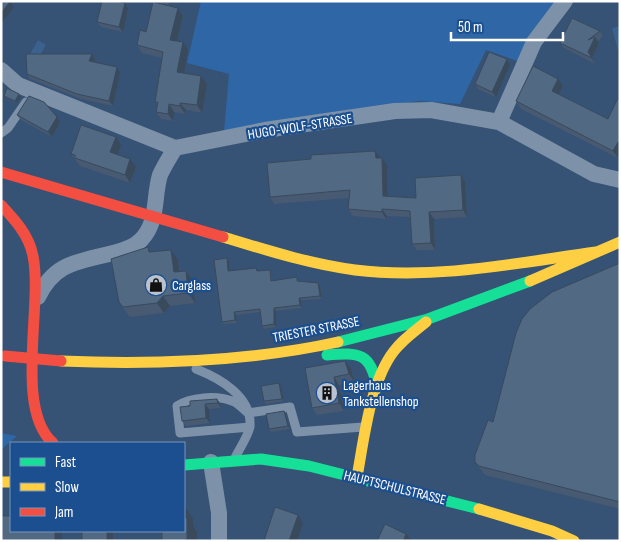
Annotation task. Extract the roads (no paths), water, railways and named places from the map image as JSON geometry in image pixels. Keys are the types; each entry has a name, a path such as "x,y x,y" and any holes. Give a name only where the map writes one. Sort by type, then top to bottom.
{"main road":[{"path":"1,172 294,257 331,266 367,271 448,272 596,252"},
{"path":"1,205 20,226 30,247 36,269 38,297 29,381 35,413 51,442"},
{"name":"TRIESTER STRASSE","path":"3,355 110,364 182,363 286,350 378,332 432,317 476,302 620,242"},
{"path":"357,476 377,388 390,357 399,345 432,317"},
{"path":"286,350 310,357 345,353 362,354 374,366 377,388"},
{"name":"HAUPTSCHULSTRASSE","path":"185,465 233,460 284,461 357,476 495,513 552,531 574,541"}],"street":[{"path":"499,122 534,42 565,1"},
{"path":"1,70 18,85 175,148 160,176 154,217 148,232 139,243 122,251 70,264 54,272 46,281 38,297"},
{"name":"HUGO-WOLF-STRASSE","path":"175,148 265,130 395,111 431,110 499,122 594,174 620,180"},
{"path":"210,462 219,513 219,541"}],"lane":[{"path":"1,133 8,128 32,91"},
{"path":"182,363 218,378 238,395 248,413 250,427 233,460"},
{"path":"250,427 180,433 178,406 184,402 220,398 233,401 248,413 290,407 296,432 369,427"}],"place":[{"name":"Carglass","path":"156,285"},
{"name":"Lagerhaus Tankstellenshop","path":"327,393"}]}
